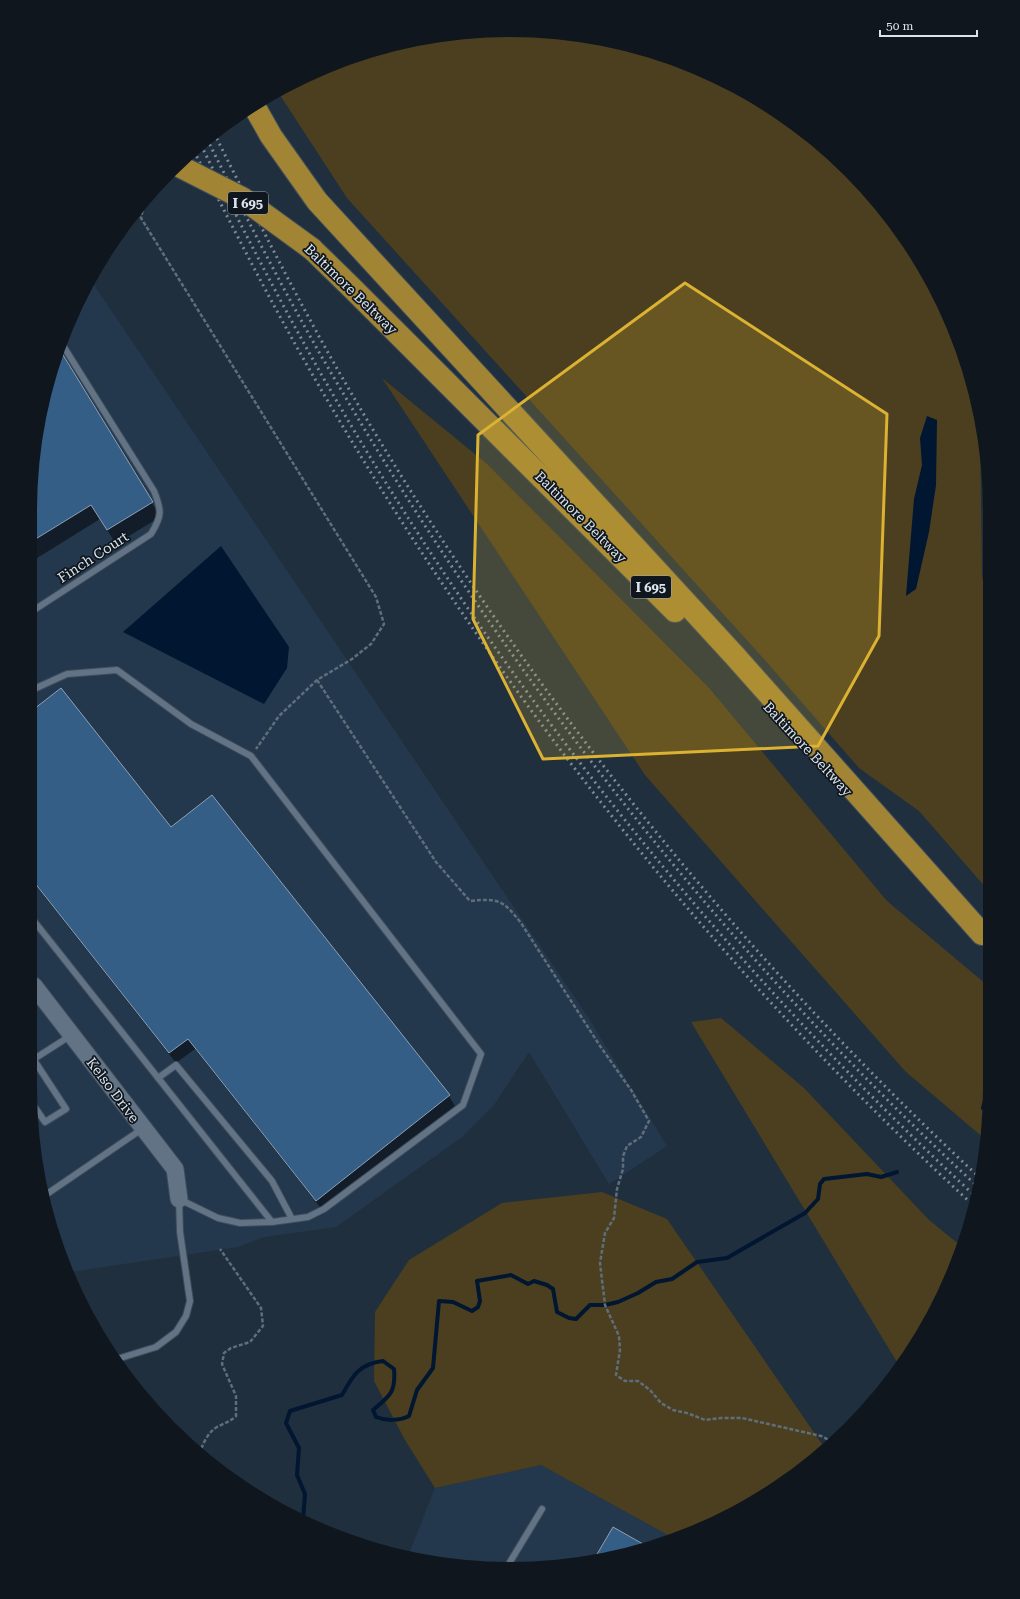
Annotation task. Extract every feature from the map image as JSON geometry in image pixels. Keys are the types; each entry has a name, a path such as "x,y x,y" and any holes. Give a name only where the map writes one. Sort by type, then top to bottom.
{"highway":[{"path":"257,111 271,136 317,201 734,655 983,935"},
{"name":"Baltimore Beltway","path":"184,168 242,198 312,249 353,288 726,662 983,935"}],"street":[{"name":"Kelso Drive","path":"37,990 175,1169 179,1198"}],"lane":[{"name":"Finch Court","path":"37,608 151,534 160,520 160,506 154,491 65,349"},
{"path":"37,688 67,674 116,670 191,724 251,756 481,1054 463,1105 324,1209 308,1217 272,1222 240,1223 218,1218 179,1198 180,1232 190,1301 186,1316 176,1332 156,1347 121,1358"},
{"path":"37,925 272,1222"},
{"path":"37,1058 72,1035"},
{"path":"37,1065 66,1109 45,1122 38,1111"},
{"path":"158,1078 176,1065 272,1180 292,1219"},
{"path":"49,1193 142,1128"},
{"path":"511,1562 542,1509"}],"path":[{"path":"142,213 141,218 376,597 384,624 371,644 352,659 317,680 279,716 251,756"},
{"path":"317,680 436,862 470,901 488,899 506,904 521,923 600,1046 631,1090 648,1121 641,1137 627,1146 623,1156 623,1169 617,1189 614,1218 605,1232 600,1264 605,1305 619,1336 620,1350 616,1375 625,1381 638,1381 650,1390 661,1403 673,1410 687,1413 705,1420 742,1418 821,1436 828,1439"},
{"path":"202,1448 204,1442 215,1428 231,1421 236,1416 236,1396 222,1364 224,1353 231,1348 250,1342 263,1326 261,1308 220,1249"}],"highlighted area":[{"path":"685,283 887,414 879,636 818,746 543,759 473,619 478,435"}],"shaded area":[{"path":"510,37 572,41 602,46 662,62 691,73 746,100 773,117 822,154 866,198 903,247 920,274 934,301 958,358 974,418 981,464 983,581 983,884 919,811 859,768 765,660 347,198 281,96 329,73 388,53 448,41"},
{"path":"94,285 588,1017 667,1146 609,1184 529,1052 494,1105 462,1137 336,1227 264,1237 238,1247 74,1271 53,1211 41,1151 37,1089 38,479 41,448 53,388 73,329"},
{"path":"382,378 487,464 709,688 887,901 983,982 983,1089 981,1135 905,1071 645,775"},
{"path":"927,416 937,420 936,485 929,532 916,589 906,596 914,499 922,465 920,438"},
{"path":"221,546 289,647 287,668 264,704 123,632"},
{"path":"721,1018 804,1088 929,1220 957,1243 947,1270 920,1326 896,1361 691,1022"},
{"path":"602,1192 667,1219 822,1445 773,1482 746,1499 691,1526 668,1535 541,1465 435,1488 405,1440 374,1381 375,1312 409,1260 502,1203"},
{"path":"541,1465 668,1535 632,1546 602,1553 541,1561 479,1561 448,1558 410,1551 435,1488"}],"building":[{"path":"63,355 153,502 107,530 91,505 37,538 38,479 41,448 53,388"},
{"path":"61,688 171,827 212,795 450,1095 316,1201 188,1039 169,1053 37,886 37,707"},
{"path":"613,1527 642,1543 632,1546 597,1554"}],"waterway":[{"path":"303,1514 305,1494 297,1475 299,1448 286,1423 290,1411 342,1395 353,1376 362,1368 383,1361 394,1369 394,1383 388,1397 373,1410 376,1417 392,1420 409,1416 417,1390 433,1368 439,1301 453,1302 472,1311 478,1307 480,1301 477,1281 511,1275 528,1284 534,1281 547,1285 553,1289 557,1312 569,1318 576,1319 590,1305 605,1305 618,1302 638,1293 656,1282 672,1279 697,1262 727,1258 805,1213 818,1199 820,1184 824,1179 867,1174 881,1177 897,1172"}],"railway":[{"path":"217,139 288,279 319,336 401,476 472,585 547,692 627,795 710,896 796,993 886,1087 975,1173"},
{"path":"210,145 251,227 330,371 398,483 469,592 544,699 623,802 706,903 793,1001 883,1095 974,1183"},
{"path":"203,150 289,316 320,372 387,485 459,596 535,704 616,809 700,911 788,1009 879,1104 971,1192"},
{"path":"196,156 283,323 383,492 455,603 532,711 612,816 696,918 784,1017 876,1112 969,1201"}]}
